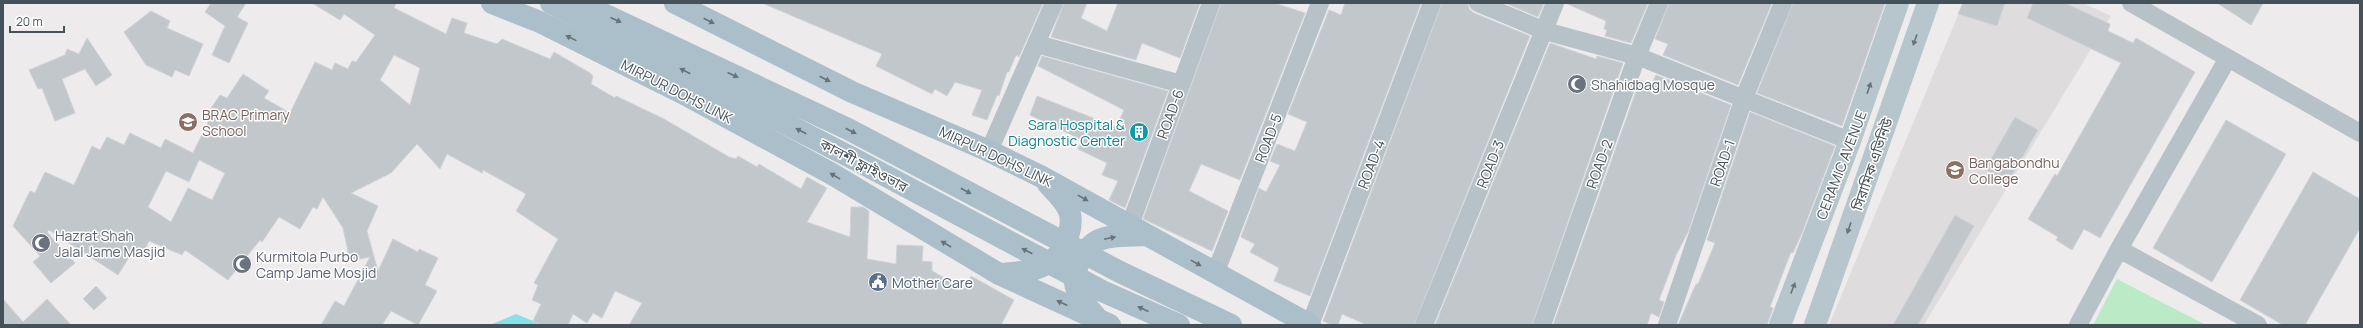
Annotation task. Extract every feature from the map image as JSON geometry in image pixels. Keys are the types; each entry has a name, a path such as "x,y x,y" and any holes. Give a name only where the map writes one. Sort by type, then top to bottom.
{"main road":[{"name":"MIRPUR DOHS LINK","path":"492,3 540,22 690,96 832,174 999,274 1105,323"},
{"path":"517,3 540,22"},
{"name":"কালশী ফ্লাইওভার","path":"551,3 858,161 1102,291 1179,325"},
{"path":"580,3 848,129 1120,272 1231,325"},
{"name":"MIRPUR DOHS LINK","path":"675,3 852,92 989,151 1042,177 1215,274 1310,325"},
{"name":"CERAMIC AVENUE","path":"1780,325 1850,141 1898,3"},
{"name":"সিরামিক এভিনিউ","path":"1815,325 1928,3"},
{"path":"999,274 1028,272 1042,267 1056,258 1065,244 1070,228 1070,214 1064,202 1042,177"},
{"path":"1105,323 1083,302 1074,284 1077,266 1085,253 1097,241 1138,230"}],"street":[{"path":"989,151 1054,3"},
{"name":"ROAD-6","path":"1138,230 1182,84 1211,3"},
{"name":"ROAD-5","path":"1215,274 1320,3"},
{"name":"ROAD-4","path":"1310,325 1432,3"},
{"path":"1478,3 1545,31 1637,56 1850,141"},
{"name":"ROAD-3","path":"1424,325 1556,3"},
{"name":"ROAD-2","path":"1542,325 1637,56 1659,3"},
{"name":"ROAD-1","path":"1667,325 1744,98 1783,3"},
{"path":"2131,3 2360,133"},
{"path":"1037,44 1182,84"},
{"path":"2078,325 2119,249 2228,58"},
{"path":"2119,249 2258,325"}],"shaded area":[{"name":"Bangabondhu College","path":"1963,3 2083,3 2111,16 1924,325 1829,325"}],"green space":[{"path":"2117,279 2206,325 2093,325"}],"water":[{"path":"516,314 543,325 490,325"}],"building":[{"path":"211,3 246,3 237,17 248,23 229,63 212,55 225,26 205,12"},
{"path":"312,3 396,3 394,8 446,34 452,18 467,23 464,33 497,44 502,39 550,59 554,52 590,73 593,76 591,84 615,98 616,96 664,119 729,157 736,159 738,156 757,167 759,164 801,189 807,177 827,188 807,222 850,237 851,207 863,207 869,211 867,259 896,264 897,245 923,246 922,261 932,262 932,271 964,289 971,276 1014,300 1001,325 629,325 642,303 615,291 602,318 593,313 587,323 573,314 568,325 541,325 533,321 541,304 532,300 538,285 534,283 558,239 516,211 526,194 483,170 482,173 447,154 440,169 417,144 391,173 351,193 378,206 367,231 378,271 393,239 418,252 419,249 438,258 425,285 437,291 418,325 391,311 382,325 321,325 335,301 344,306 370,257 350,261 343,228 323,197 317,209 313,207 300,229 279,217 262,242 260,240 228,280 185,250 182,255 149,241 142,256 133,251 118,275 49,230 47,232 75,263 51,283 33,262 40,256 13,226 30,191 35,193 45,172 74,185 92,146 100,150 107,137 124,145 130,133 161,148 165,139 193,153 209,120 205,117 220,95 227,98 243,74 269,91 264,98 290,113 315,62 332,70 335,63 348,69 352,61 356,62 375,35 344,14 340,20","holes":["394,55 420,68 410,105 380,80","199,160 225,173 212,200 188,188 171,222 148,207 166,171 189,182"]},
{"path":"762,3 1043,3 1019,57 1016,55 1009,72 1007,72 999,96 997,95 987,120 972,115 982,90 955,82 947,96 935,89 932,94 876,66 882,54"},
{"path":"1064,3 1087,3 1081,18 1107,31 1118,3 1200,3 1180,58 1142,43 1136,60 1051,37"},
{"path":"1221,3 1274,3 1305,13 1240,180 1201,164 1189,191 1228,211 1212,251 1143,219"},
{"path":"1345,3 1421,3 1310,296 1274,281 1279,268 1250,252 1255,244 1241,237 1259,188 1266,192 1280,165 1270,161 1277,144 1295,151 1307,122 1288,114 1329,10 1341,15"},
{"path":"1442,3 1468,3 1469,9 1474,13 1530,36 1414,325 1367,325 1342,314 1338,325 1332,325 1323,321"},
{"path":"1505,3 1544,3 1538,17"},
{"path":"1565,3 1648,3 1631,43 1605,36 1607,30 1604,29 1606,21"},
{"path":"1669,3 1772,3 1738,85 1663,55 1668,44 1655,39"},
{"path":"1793,3 1885,3 1842,126 1757,93"},
{"path":"1963,3 2005,3 1997,26 1958,14"},
{"path":"2033,3 2065,3 2110,24 2108,31 2133,43 2136,38 2195,72 2100,238 2084,229 2072,250 2056,240 2058,237 2028,219 2055,174 2057,176 2121,63 2027,18"},
{"path":"2217,3 2263,3 2251,25"},
{"path":"151,11 170,21 167,28 203,44 189,76 175,70 172,77 146,65 124,32"},
{"path":"87,38 112,75 96,86 85,69 62,79 75,113 55,121 42,88 38,89 29,70 65,55 67,49 79,54"},
{"path":"1550,43 1596,59 1597,56 1623,63 1532,325 1435,325"},
{"path":"1042,56 1168,91 1125,208 1109,200 1118,181 1102,175 1107,163 1078,149 1082,140 1030,115 1037,96 1116,127 1124,110 1038,66"},
{"path":"1656,75 1731,105 1688,232 1676,255 1659,300 1664,302 1659,317 1651,313 1647,325 1553,325 1640,80 1651,85"},
{"path":"1750,112 1835,146 1802,233 1793,253 1791,252 1770,307 1773,308 1767,325 1678,325 1696,284 1698,284 1715,243 1707,240"},
{"path":"2015,117 2038,130 2008,182 1985,169"},
{"path":"2226,120 2286,154 2212,282 2153,248"},
{"path":"2313,172 2360,199 2360,228 2305,325 2283,325 2240,300"},
{"path":"1955,215 1974,226 1918,325 1893,325"},
{"path":"96,286 107,298 94,310 83,299"},
{"path":"3,299 23,322 47,299 71,325 3,325"}],"place":[{"name":"Shahidbag Mosque","path":"1577,84"},
{"name":"BRAC Primary School","path":"188,122"},
{"name":"Sara Hospital & Diagnostic Center","path":"1139,132"},
{"name":"Bangabondhu College","path":"1955,170"},
{"name":"Hazrat Shah Jalal Jame Masjid","path":"41,243"},
{"name":"Kurmitola Purbo Camp Jame Mosjid","path":"242,264"},
{"name":"Mother Care","path":"878,282"}]}
